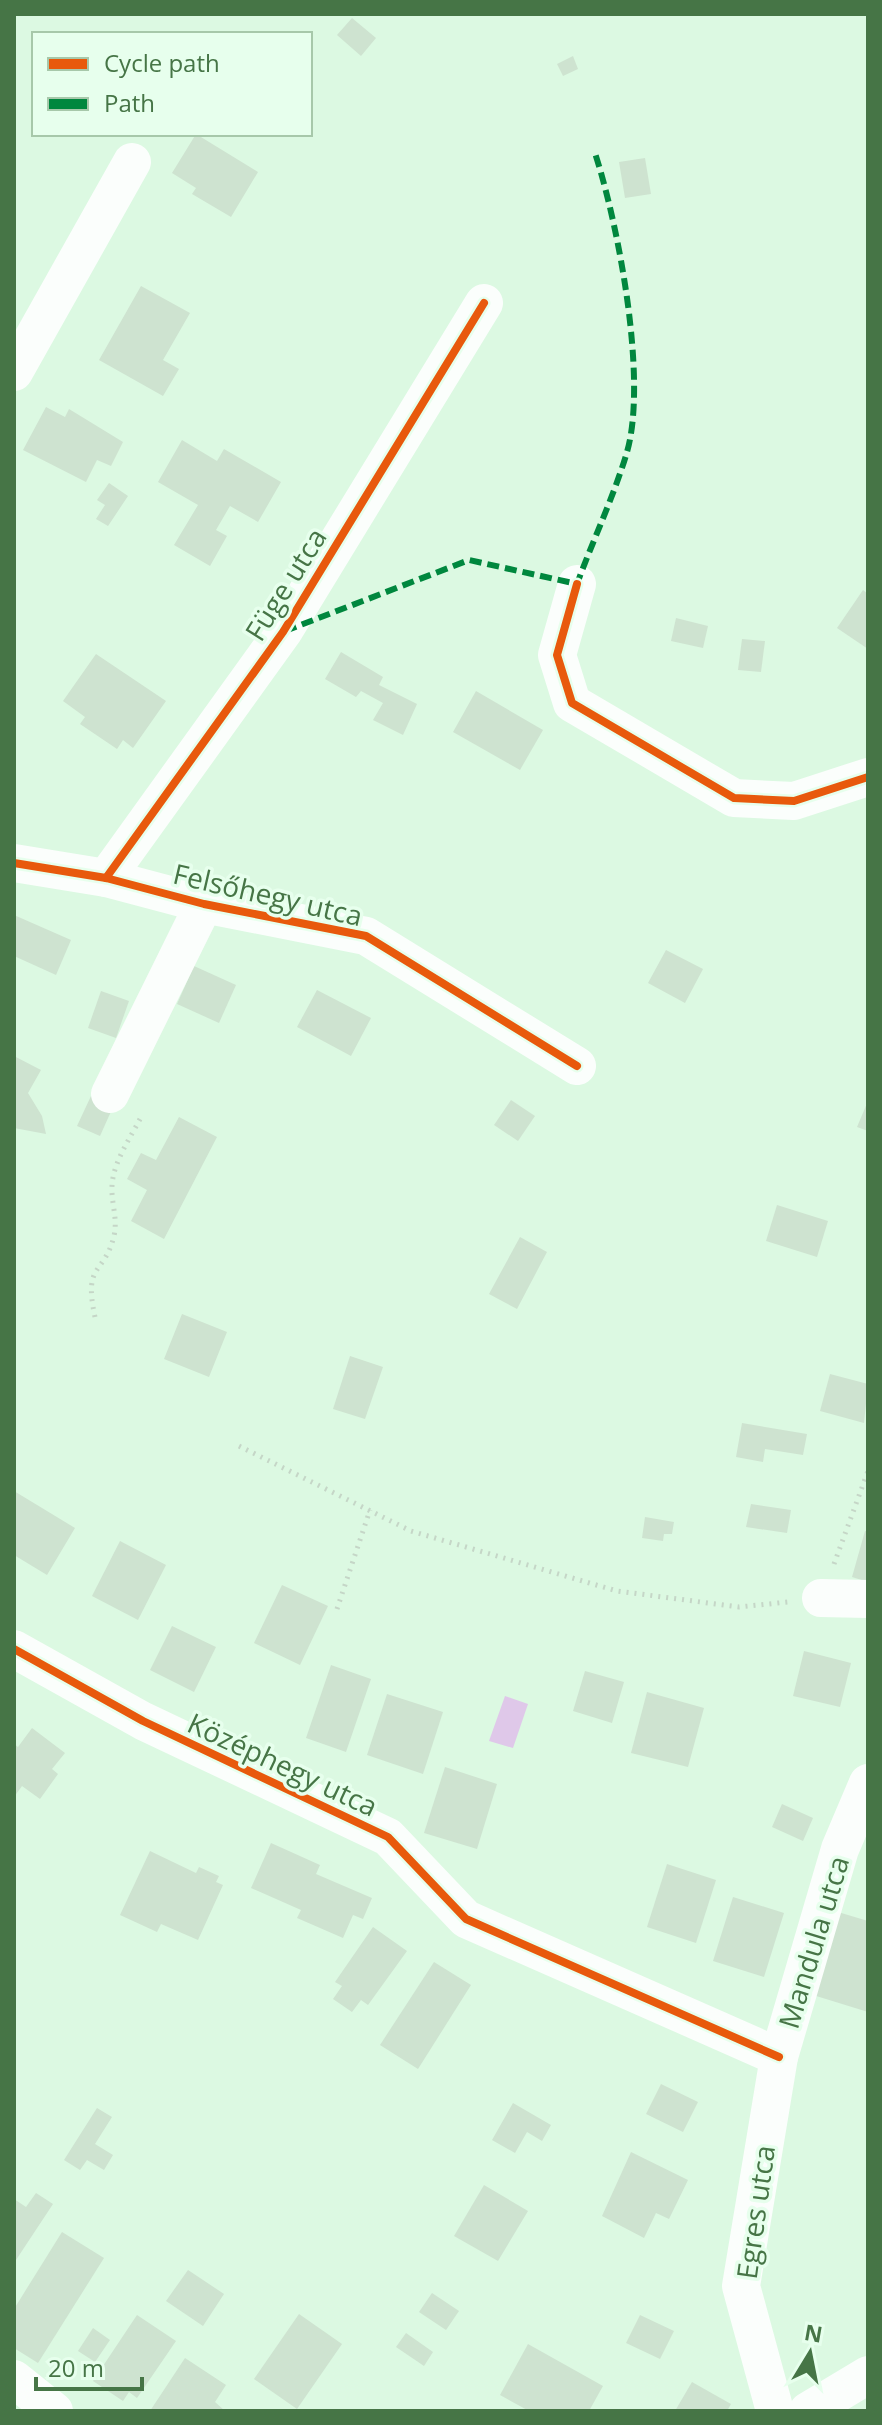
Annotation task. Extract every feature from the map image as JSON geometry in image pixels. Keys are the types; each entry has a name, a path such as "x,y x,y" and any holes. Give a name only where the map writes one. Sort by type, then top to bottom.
{"street":[{"path":"14,372 132,162"},
{"name":"Füge utca","path":"106,878 283,632 484,303"},
{"path":"577,584 557,655 572,703 734,798 794,801 868,777"},
{"name":"Felsőhegy utca","path":"14,863 106,878 204,904 366,936 577,1066"},
{"path":"110,1094 204,904"},
{"path":"821,1598 868,1599"},
{"name":"Középhegy utca","path":"14,1649 143,1721 388,1837 466,1919 779,2057"},
{"name":"Mandula utca","path":"779,2057 840,1849 868,1783"},
{"name":"Egres utca","path":"775,2411 741,2286 779,2057"},
{"path":"808,2411 868,2375"},
{"path":"14,2379 54,2411"}],"path":[{"path":"95,1317 90,1294 92,1272 114,1236 116,1214 112,1184 141,1117"},
{"path":"239,1446 411,1531 617,1591 739,1607 821,1598 868,1471"},
{"path":"337,1609 370,1510"}],"shaded area":[{"path":"14,14 868,14 868,2411 14,2411"},
{"path":"505,1696 528,1704 513,1748 489,1741"}],"building":[{"path":"352,18 376,38 361,56 337,35"},
{"path":"573,56 578,69 563,76 557,64"},
{"path":"195,136 258,172 231,217 192,194 196,188 172,173"},
{"path":"645,158 651,194 625,198 619,162"},
{"path":"141,286 190,313 163,360 179,369 163,396 99,360"},
{"path":"46,407 65,417 69,409 123,442 111,466 97,460 86,482 23,450"},
{"path":"182,440 217,461 224,449 281,482 258,522 230,506 216,530 227,536 210,566 174,545 198,505 158,482"},
{"path":"109,483 128,496 108,526 96,519 105,505 97,500"},
{"path":"863,590 868,594 868,649 837,628"},
{"path":"676,618 708,626 703,648 671,641"},
{"path":"742,639 765,641 761,672 738,670"},
{"path":"341,652 383,677 379,685 417,704 403,735 373,720 383,703 361,691 356,697 325,679"},
{"path":"96,654 166,701 133,748 123,740 117,749 80,724 85,717 63,701"},
{"path":"476,691 543,730 520,770 453,732"},
{"path":"14,915 71,940 56,975 14,956"},
{"path":"666,950 703,969 685,1003 648,983"},
{"path":"194,966 236,985 219,1023 177,1004"},
{"path":"317,990 371,1018 351,1056 297,1027"},
{"path":"101,991 129,1001 116,1038 88,1028"},
{"path":"14,1056 41,1070 28,1093 42,1116 46,1134 14,1128"},
{"path":"91,1096 113,1107 100,1136 77,1126"},
{"path":"511,1100 535,1116 518,1141 494,1125"},
{"path":"868,1101 868,1131 857,1127"},
{"path":"179,1117 217,1137 164,1239 131,1221 147,1190 127,1179 141,1153 156,1160"},
{"path":"777,1205 828,1221 817,1257 766,1241"},
{"path":"520,1237 547,1252 517,1309 489,1294"},
{"path":"182,1314 227,1332 209,1377 164,1359"},
{"path":"350,1356 383,1367 365,1419 333,1409"},
{"path":"830,1374 868,1384 864,1423 820,1411"},
{"path":"742,1423 807,1434 803,1455 765,1449 763,1462 736,1457"},
{"path":"14,1491 75,1528 47,1575 14,1555"},
{"path":"751,1504 791,1510 787,1533 746,1527"},
{"path":"645,1517 674,1522 672,1534 664,1534 663,1541 642,1538"},
{"path":"865,1531 868,1532 868,1582 852,1577"},
{"path":"120,1541 166,1565 138,1620 92,1596"},
{"path":"282,1585 328,1606 300,1665 254,1643"},
{"path":"172,1626 216,1647 194,1692 150,1670"},
{"path":"804,1651 851,1663 840,1707 793,1696"},
{"path":"331,1665 371,1679 346,1752 306,1738"},
{"path":"585,1671 624,1682 612,1723 573,1711"},
{"path":"647,1692 704,1708 688,1767 631,1753"},
{"path":"387,1694 443,1712 423,1774 367,1755"},
{"path":"32,1728 65,1753 52,1769 58,1774 40,1799 22,1786 14,1797 14,1744 18,1747"},
{"path":"445,1767 497,1784 477,1849 424,1833"},
{"path":"782,1804 813,1818 803,1841 772,1827"},
{"path":"271,1843 320,1865 316,1874 372,1898 363,1919 353,1915 343,1938 297,1918 301,1910 251,1888"},
{"path":"150,1851 196,1873 199,1867 219,1876 216,1882 223,1885 198,1940 161,1924 157,1932 120,1915"},
{"path":"667,1864 716,1880 696,1943 647,1927"},
{"path":"733,1897 784,1913 764,1977 713,1961"},
{"path":"838,1912 868,1921 868,2012 813,1995"},
{"path":"373,1927 407,1951 368,2005 361,2000 352,2012 333,1999 342,1986 335,1982"},
{"path":"434,1962 471,1985 418,2069 380,2045"},
{"path":"661,2084 698,2102 683,2132 646,2114"},
{"path":"513,2103 551,2125 542,2141 527,2132 515,2153 492,2140"},
{"path":"97,2108 112,2117 95,2144 113,2155 104,2170 87,2160 80,2170 64,2160"},
{"path":"631,2152 688,2180 669,2219 656,2213 644,2238 602,2216"},
{"path":"484,2185 528,2211 498,2261 454,2236"},
{"path":"36,2193 53,2204 14,2263 14,2199 26,2207"},
{"path":"62,2232 104,2258 38,2363 14,2348 14,2309"},
{"path":"188,2270 224,2294 203,2326 166,2301"},
{"path":"432,2293 459,2311 446,2330 419,2312"},
{"path":"299,2314 342,2344 297,2409 254,2379"},
{"path":"137,2315 176,2341 137,2398 129,2392 123,2401 93,2381"},
{"path":"640,2315 674,2331 660,2359 626,2343"},
{"path":"93,2328 110,2340 95,2362 78,2351"},
{"path":"406,2333 433,2352 424,2366 396,2347"},
{"path":"528,2344 603,2386 589,2411 529,2411 500,2395"},
{"path":"185,2358 226,2385 215,2402 225,2411 150,2411"},
{"path":"692,2382 731,2404 727,2411 675,2411"}],"marked path":[{"path":"285,631 469,560 577,584 616,485 633,421 632,343 621,258 594,150"}],"cycle path":[{"path":"106,878 283,632 484,303"},
{"path":"577,584 557,655 572,703 734,798 794,801 868,777"},
{"path":"14,863 106,878 204,904 366,936 577,1066"},
{"path":"14,1649 143,1721 388,1837 466,1919 779,2057"}]}
